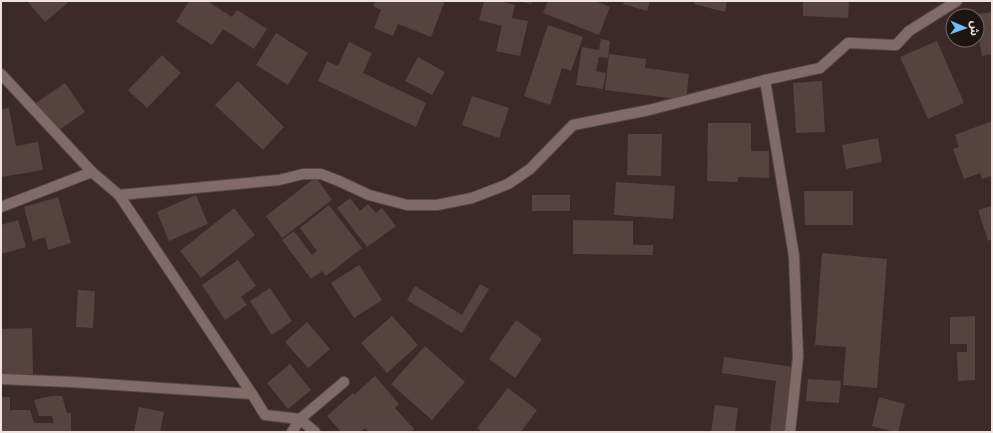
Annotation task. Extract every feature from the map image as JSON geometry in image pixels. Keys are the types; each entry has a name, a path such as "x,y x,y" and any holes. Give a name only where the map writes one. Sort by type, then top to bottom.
{"street":[{"path":"119,195 279,180 302,174 321,174 369,195 407,205 436,205 472,198 508,184 530,169 573,124 649,110 765,80 820,68 848,43 896,46 909,31 957,1"},
{"path":"1,74 92,172 119,195 265,415 300,419 315,432"},
{"path":"765,80 794,256 798,357 790,432"},
{"path":"1,207 92,172"},
{"path":"1,379 72,382 252,394"},
{"path":"292,432 300,419 344,382"}],"building":[{"path":"27,1 70,1 45,22"},
{"path":"189,1 207,1 232,17 237,10 267,29 254,49 223,29 212,45 176,22"},
{"path":"375,1 445,1 431,37 398,24 393,36 374,28 381,10 373,6"},
{"path":"484,1 499,1 515,5 512,18 528,21 520,56 496,51 502,26 479,20"},
{"path":"519,1 532,1 531,4"},
{"path":"548,1 595,1 610,7 599,35 543,13"},
{"path":"624,1 650,1 647,11 623,4"},
{"path":"695,1 727,1 725,12 694,4"},
{"path":"803,1 849,1 848,18 803,16"},
{"path":"992,12 992,54 982,56 981,48 985,48 985,13"},
{"path":"548,25 583,37 571,71 562,68 550,105 524,96"},
{"path":"276,33 308,53 288,85 256,65"},
{"path":"601,39 610,41 608,58 599,57 596,71 606,73 603,89 576,85 582,47 599,50"},
{"path":"937,41 964,103 928,119 900,57"},
{"path":"349,42 372,53 363,73 426,103 416,127 318,81 327,61 338,66"},
{"path":"609,54 646,59 645,68 689,74 686,100 605,90"},
{"path":"162,55 181,73 147,108 128,90"},
{"path":"418,57 445,72 432,95 405,81"},
{"path":"238,81 284,127 263,150 215,105"},
{"path":"822,81 825,132 796,133 793,83"},
{"path":"65,83 85,112 56,132 36,103"},
{"path":"472,96 509,108 499,138 462,125"},
{"path":"9,108 16,146 38,142 43,170 1,177 1,109"},
{"path":"992,121 992,176 982,179 980,173 964,179 953,149 959,147 955,135"},
{"path":"708,123 751,123 751,151 769,151 769,178 738,177 738,182 707,181"},
{"path":"628,134 662,134 661,176 627,175"},
{"path":"878,138 882,162 846,169 842,145"},
{"path":"316,177 332,200 282,238 266,216"},
{"path":"616,182 675,186 673,219 614,215"},
{"path":"804,191 853,191 853,225 805,225"},
{"path":"196,195 208,224 169,241 157,212"},
{"path":"532,195 570,195 570,211 532,211"},
{"path":"58,197 71,243 48,250 45,237 33,241 24,207"},
{"path":"350,198 360,211 368,204 376,213 382,208 396,226 367,247 337,208"},
{"path":"329,205 362,248 326,276 322,271 311,279 282,240 294,231 312,255 317,251 300,228"},
{"path":"992,206 992,239 988,241 978,210"},
{"path":"234,208 255,235 201,278 180,251"},
{"path":"18,220 26,247 1,254 1,225"},
{"path":"573,220 633,221 633,245 653,245 653,255 573,254"},
{"path":"822,253 887,259 877,388 843,385 846,347 815,345"},
{"path":"238,260 256,286 241,297 247,305 225,320 202,285"},
{"path":"359,265 382,300 354,318 331,283"},
{"path":"480,284 489,289 462,333 407,300 415,286 462,315"},
{"path":"270,288 292,321 272,335 250,301"},
{"path":"78,290 95,291 93,328 76,327"},
{"path":"392,316 418,345 387,373 361,343"},
{"path":"975,316 975,380 958,381 957,352 967,352 967,344 950,344 950,317"},
{"path":"516,320 542,339 515,378 489,359"},
{"path":"307,322 330,349 308,368 285,342"},
{"path":"32,328 33,374 1,375 1,329"},
{"path":"425,346 465,382 432,420 391,384"},
{"path":"724,357 794,367 785,432 770,432 776,381 722,373"},
{"path":"290,364 311,390 288,409 267,383"},
{"path":"375,376 399,404 395,408 414,429 411,432 368,432 365,428 360,432 341,432 327,416"},
{"path":"808,379 841,381 839,403 806,401"},
{"path":"508,388 537,410 521,432 482,432 477,428"},
{"path":"51,396 62,396 67,413 71,413 71,432 1,432 1,397 10,397 10,410 30,410 34,423 54,423 52,416 39,416 34,400"},
{"path":"879,397 905,404 898,432 872,426"},
{"path":"715,405 738,408 735,432 711,432"},
{"path":"139,407 164,412 160,432 134,431"}]}
